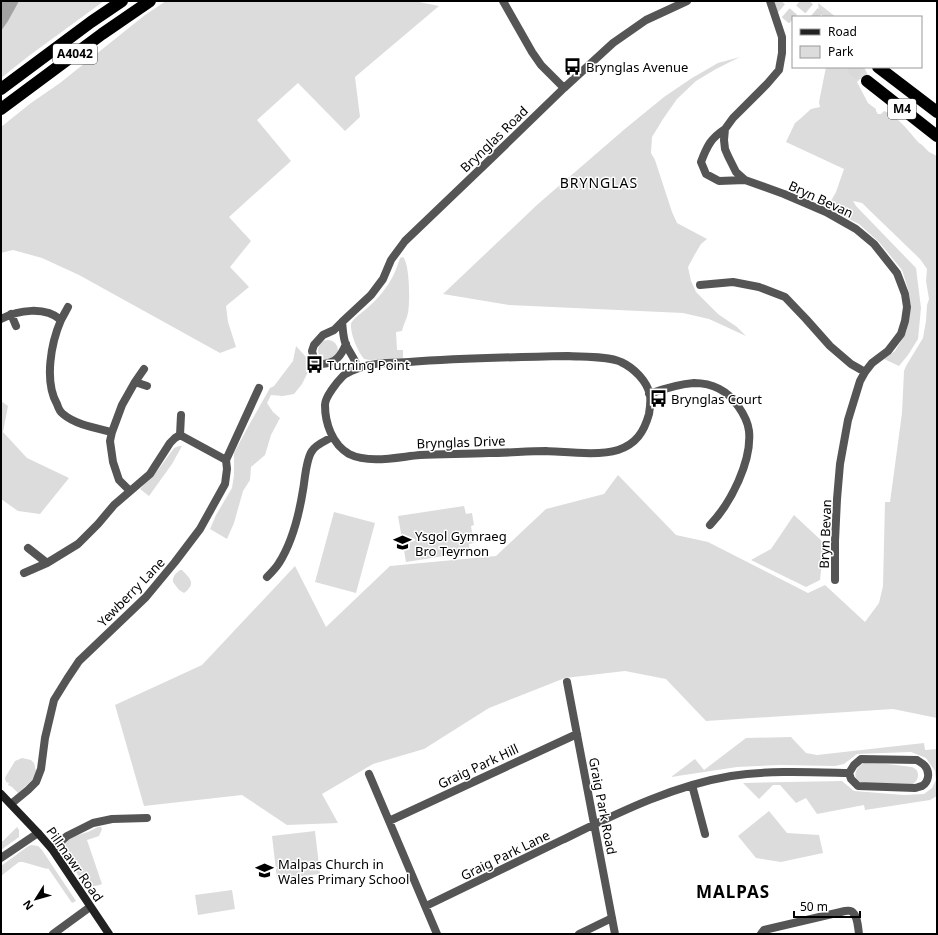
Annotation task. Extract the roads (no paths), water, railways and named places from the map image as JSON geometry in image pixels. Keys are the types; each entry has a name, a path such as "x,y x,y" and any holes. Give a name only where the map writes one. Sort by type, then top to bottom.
{"highway":[{"name":"A4042","path":"1,89 91,22 122,1"},
{"name":"A4042","path":"1,109 102,34 150,1"},
{"name":"M4","path":"879,68 937,112"},
{"name":"M4","path":"867,81 937,136"}],"street":[{"path":"503,1 532,52 564,88"},
{"name":"Brynglas Road","path":"346,344 343,352 331,363 322,364 314,359 312,351 314,345 323,335 334,330 371,295 383,279 391,260 404,241 613,43 646,20 687,1"},
{"name":"Bryn Bevan","path":"770,1 782,38 782,53 779,70 733,118 725,129 716,134 706,148 701,162 706,174 720,181 745,180 784,194 826,212 856,229 874,244 897,273 905,294 907,307 901,334 888,351 872,363 865,372 858,385 849,415 840,464 835,541 835,580"},
{"path":"725,129 725,149 736,172 745,180"},
{"path":"700,284 733,282 759,286 785,297 806,318 830,346 851,364 865,372"},
{"path":"68,307 61,320 53,346 50,365 50,383 54,399 62,413 70,419 84,425 112,432"},
{"path":"1,319 11,314 24,311 34,311 56,315 61,320"},
{"path":"11,314 16,326"},
{"path":"342,322 346,344 355,358 358,368"},
{"name":"Brynglas Drive","path":"568,356 612,358 631,368 640,376 650,394 650,406 646,425 636,440 618,450 609,452 534,451 368,459 357,457 348,453 339,445 332,437 326,420 325,402 332,389 343,376 358,368 381,364 459,359 568,356"},
{"path":"130,491 119,480 113,462 110,441 122,405 144,369"},
{"path":"135,382 147,386"},
{"path":"650,394 664,389 693,383 708,384 722,390 734,400 743,413 749,429 750,446 746,461 742,474 729,500 718,516 710,524"},
{"name":"Yewberry Lane","path":"11,804 36,782 42,769 45,738 54,700 66,679 79,661 146,597 200,529 225,484 227,469 226,460 259,388"},
{"path":"180,435 182,415"},
{"path":"180,435 226,460"},
{"path":"24,573 47,563 78,544 114,505 150,474 170,443 174,438 180,435"},
{"path":"267,577 279,563 295,529 309,457 312,450 332,437"},
{"path":"28,548 47,563"},
{"name":"Graig Park Road","path":"567,682 615,934"},
{"name":"Graig Park Hill","path":"389,821 577,734"},
{"path":"861,759 917,760 924,765 928,771 928,778 925,783 915,788 858,786 851,779 849,773 854,765 861,759"},
{"name":"Graig Park Lane","path":"426,906 594,824 663,794 692,785 731,776 755,773 849,773"},
{"path":"369,774 437,934"},
{"path":"692,785 705,834"},
{"name":"Pillmawr Road","path":"1,794 52,849 109,934"},
{"path":"52,849 67,836 93,823 112,820 147,818"},
{"path":"1,858 38,833"},
{"path":"53,934 90,907"},
{"path":"761,934 764,930 850,910 856,917 859,934"},
{"path":"579,934 612,918"}],"tunnel":[{"path":"772,1 792,18"},
{"path":"800,1 818,16"},
{"path":"852,68 867,81"}],"place":[{"name":"Brynglas Avenue","path":"573,67"},
{"name":"Turning Point","path":"314,365"},
{"name":"Brynglas Court","path":"658,399"},
{"name":"Ysgol Gymraeg Bro Teyrnon","path":"402,543"},
{"name":"Malpas Church in Wales Primary School","path":"265,871"}],"district":[{"name":"BRYNGLAS","path":"599,183"},
{"name":"MALPAS","path":"733,892"}]}
